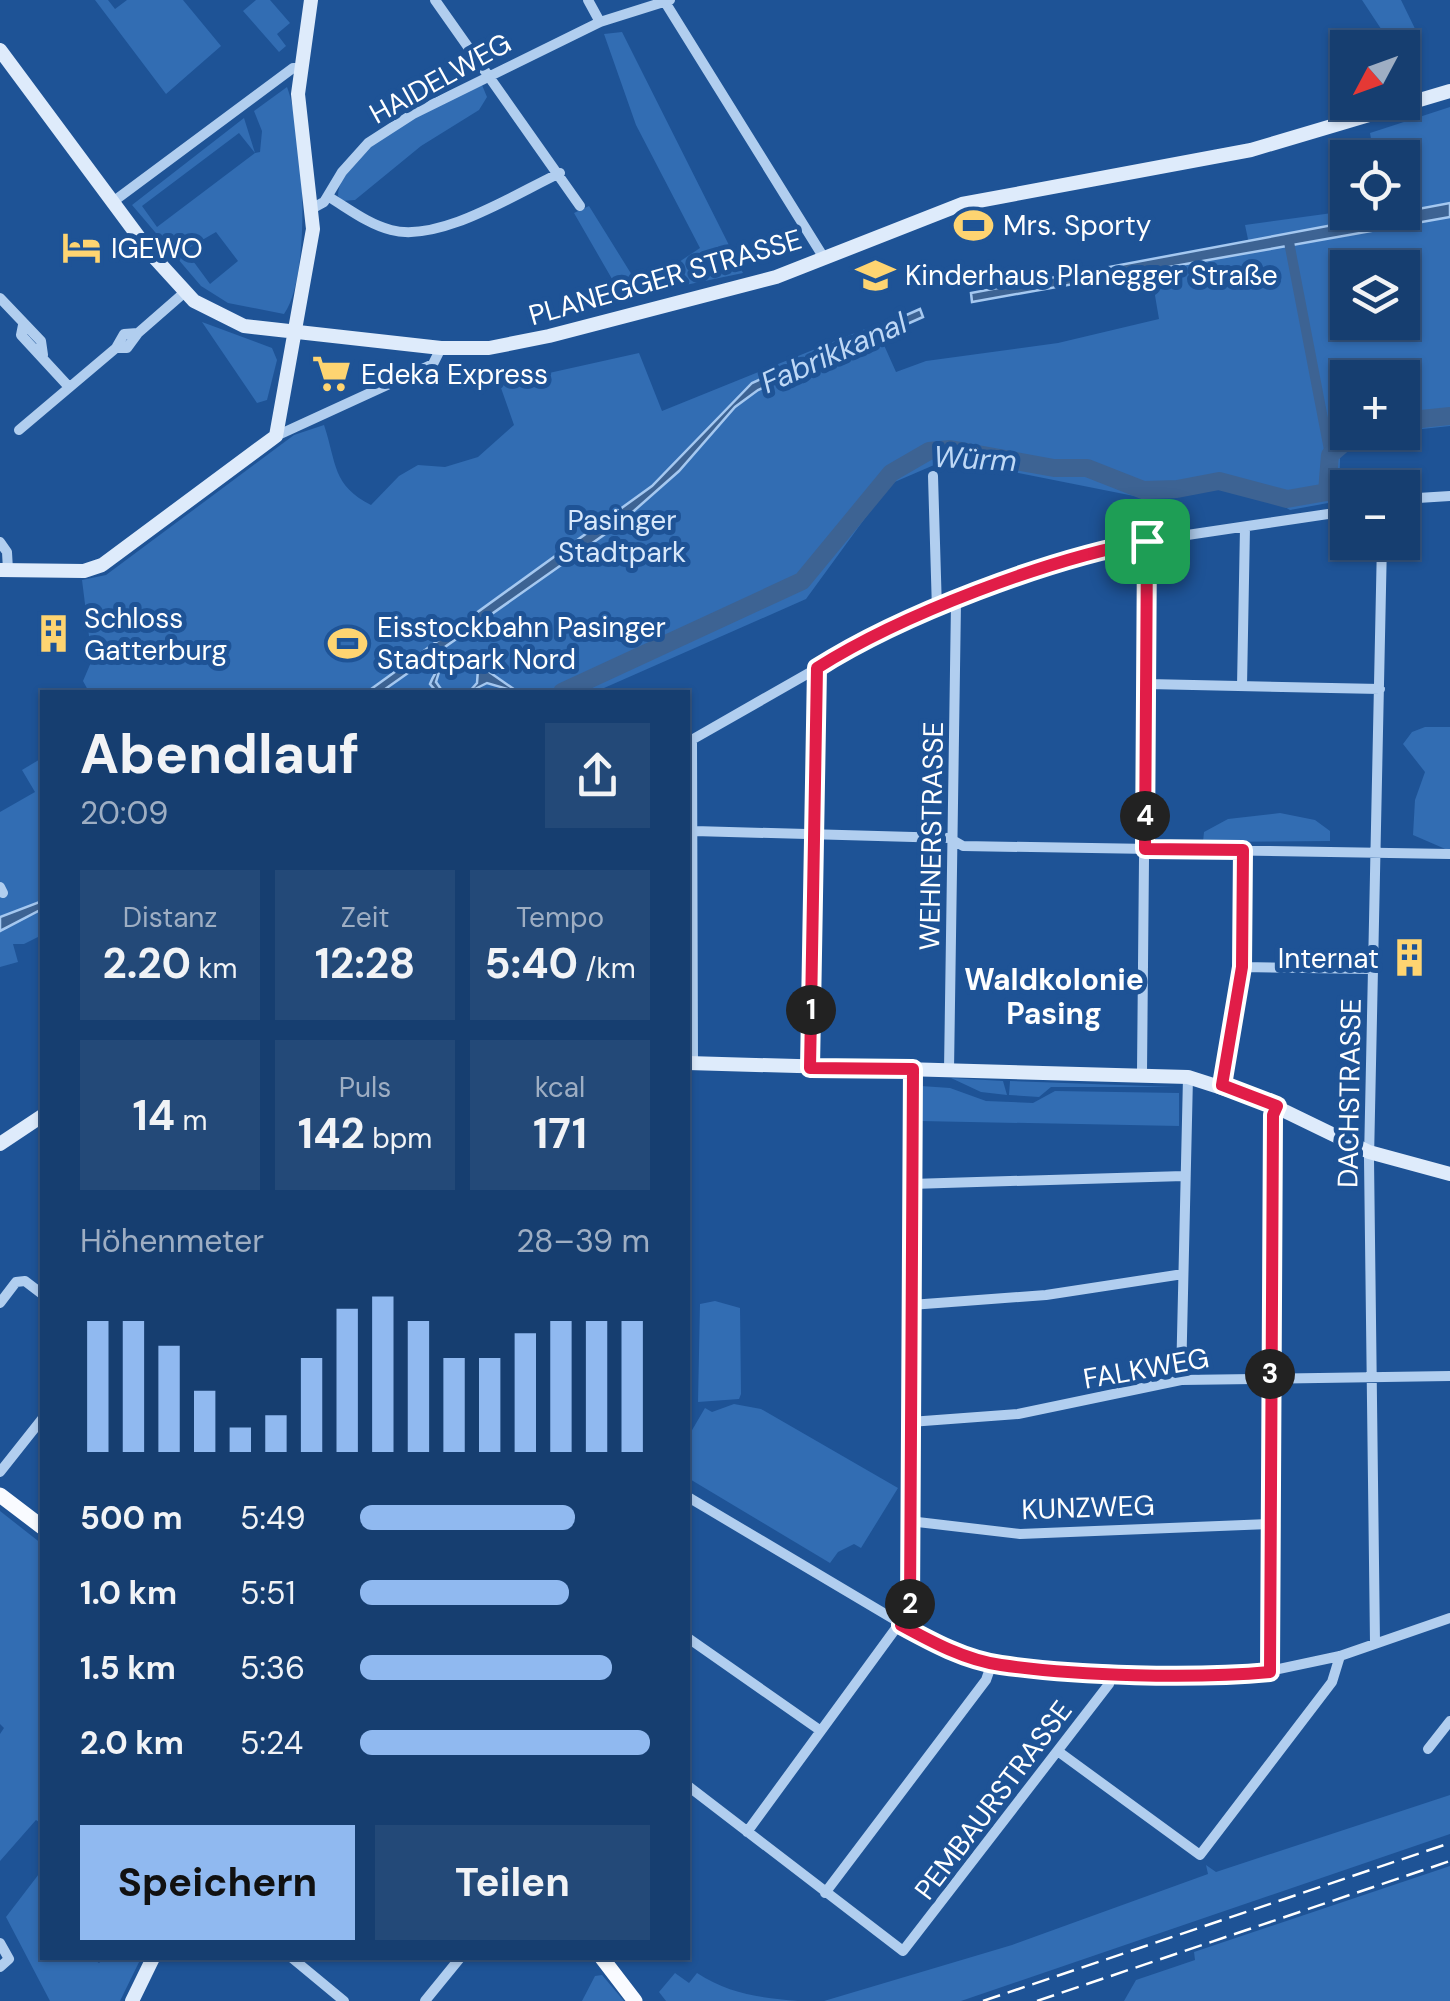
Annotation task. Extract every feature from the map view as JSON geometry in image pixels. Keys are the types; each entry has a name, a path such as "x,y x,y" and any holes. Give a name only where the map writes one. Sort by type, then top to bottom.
{"main road":[{"path":"4,570 84,571 102,565 276,436 311,250 312,208 300,119 300,68 311,0"},
{"name":"PLANEGGER STRASSE","path":"0,50 185,292 229,321 441,348 515,344 776,277 962,204 1252,150 1450,91"},
{"path":"690,1063 1142,1072 1188,1077 1277,1106 1370,1152 1450,1174"},
{"path":"0,1144 40,1117"},
{"path":"0,1495 40,1525"},
{"path":"132,2001 152,1960"},
{"path":"603,1960 634,2001"}],"street":[{"path":"435,0 580,206"},
{"path":"588,0 600,22"},
{"path":"668,1 824,258"},
{"name":"HAIDELWEG","path":"312,208 329,197 342,172 368,143 486,76 600,22 668,1"},
{"path":"114,201 293,68 300,68"},
{"path":"329,197 370,222 413,233 460,220 560,173"},
{"path":"18,430 116,348 124,334 138,333 185,292"},
{"path":"0,298 41,341 42,355 69,387"},
{"path":"276,436 433,364 441,348"},
{"path":"933,476 937,610"},
{"path":"1420,497 1450,496"},
{"path":"690,1063 694,831 690,741 872,637 1097,551 1330,514"},
{"path":"1242,686 1245,528"},
{"path":"1142,1072 1147,541"},
{"path":"0,542 7,552 4,570"},
{"name":"DACHSTRASSE","path":"1375,1643 1369,1376 1370,1152 1382,560"},
{"name":"WEHNERSTRASSE","path":"949,1070 956,603"},
{"path":"810,1068 817,668"},
{"path":"1148,684 1380,690"},
{"path":"694,831 955,841 964,846 1450,854"},
{"path":"1222,1085 1242,967 1243,850"},
{"path":"1242,967 1374,969"},
{"path":"747,1832 910,1609 913,1069"},
{"path":"1181,1380 1188,1077"},
{"path":"1270,1672 1273,1115 1277,1106"},
{"path":"911,1184 1184,1176"},
{"path":"911,1304 1044,1295 1184,1274"},
{"path":"0,1303 16,1282 25,1281 40,1292"},
{"name":"FALKWEG","path":"910,1422 1018,1414 1181,1380 1450,1376"},
{"path":"0,1472 40,1422"},
{"path":"690,1498 939,1646 992,1663 1230,1676 1270,1672 1340,1656 1450,1618"},
{"name":"KUNZWEG","path":"910,1521 1020,1534 1269,1524"},
{"path":"690,1639 821,1731"},
{"path":"1060,1752 1200,1855 1332,1682 1340,1656"},
{"path":"690,1788 824,1893 986,1680 992,1663"},
{"name":"PEMBAURSTRASSE","path":"824,1893 903,1951 1060,1752 1108,1684 1110,1672"},
{"path":"1428,1749 1450,1721"},
{"path":"0,1942 4,1963"},
{"path":"294,1960 344,2001"},
{"path":"425,2001 458,1960"}],"green space":[{"path":"95,0 108,0 115,9 127,0 183,0 221,46 166,94"},
{"path":"256,0 270,0 290,23 277,34 286,46 279,52 243,11"},
{"path":"1362,0 1401,0 1416,30 1382,30"},
{"path":"622,32 743,273 623,298 574,213 589,206 640,288 700,248 636,125 604,34"},
{"path":"482,85 487,97 479,110 421,146 355,200 342,201 338,196 343,178 374,144 420,115"},
{"path":"287,87 298,136 302,237 293,295 284,314 228,303 201,286 132,205 244,118 255,153 260,152 262,131 254,111","holes":["239,133 255,153 157,227 142,206","216,232 238,261 210,284 185,250"]},
{"name":"Pasinger Stadtpark","path":"1450,107 1450,426 1420,429 1420,360 1330,360 1330,450 1344,450 1340,470 1330,470 1330,503 1290,510 1237,479 1144,498 948,459 890,484 806,599 600,690 88,690 83,681 92,660 82,580 106,575 294,435 324,425 342,481 371,505 399,476 418,465 445,467 478,457 514,425 501,388 506,382 518,382 526,388 543,383 549,373 639,353 662,411 875,325 896,372 926,361 1058,343 1159,319 1151,272 1249,244 1245,225 1330,213 1330,230 1420,230 1420,140 1371,140 1370,133 1420,120"},
{"path":"202,322 272,348 277,360 267,400 257,403"},
{"path":"1425,727 1450,727 1450,851 1413,835 1415,800 1425,772 1403,744 1412,732"},
{"path":"40,759 40,936 24,944 13,944 18,962 0,967 0,812 35,792 22,770"},
{"path":"1280,813 1315,820 1330,831 1330,841 1203,842 1204,832 1228,819"},
{"path":"951,1078 1003,1081 1007,1095 981,1092"},
{"path":"1010,1081 1176,1087 1051,1087 1039,1097 1009,1095"},
{"path":"921,1086 950,1088 986,1101 1033,1103 1055,1091 1179,1093 1179,1126 920,1121"},
{"path":"715,1301 740,1308 741,1394 739,1399 698,1402 700,1304"},
{"path":"734,1404 761,1409 898,1488 861,1548 854,1544 838,1552 830,1563 690,1479 690,1434 705,1408 712,1412"},
{"path":"0,1511 40,1542 40,1823 36,1820 0,1861 0,1734 4,1728 0,1724"},
{"path":"1450,1795 1450,1834 961,2001 824,2001 1012,1945 1208,1874 1206,1865 1216,1872"},
{"path":"1450,1866 1450,2001 1124,2001 1136,1980 1195,1960 1194,1952"},
{"path":"40,1873 40,1960 140,1960 120,2001 50,2001 6,1917"},
{"path":"675,1973 689,1983 697,1973 746,1994 798,2001 666,2001 659,1992"},
{"path":"602,1975 624,2001 582,2001 595,1976"}],"water":[{"path":"1450,203 1450,217 1420,222 1420,209"},
{"path":"1330,226 1330,230 1377,230 972,302 971,293"},
{"name":"Fabrikkanal","path":"920,309 923,317 758,390 735,407 679,471 618,525 384,690 370,690 652,486 752,383"},
{"path":"462,653 515,690 487,683 471,690 477,683 478,669 456,657 439,672 436,682 442,690 435,690 430,684 439,668"},
{"path":"40,902 40,910 0,931 0,917"}],"waterway":[{"path":"1289,242 1330,455"},
{"name":"Würm","path":"1420,419 1450,416"},
{"name":"Würm","path":"566,690 802,581 891,473 929,451 950,449 1054,468 1087,468 1143,490 1177,489 1219,481 1287,499 1327,492 1330,455 1336,450"}],"railway":[{"path":"983,2001 1450,1843"},
{"path":"1037,2001 1450,1861"}],"place":[{"name":"Mrs. Sporty","path":"973,225"},
{"name":"IGEWO","path":"81,248"},
{"name":"Kinderhaus Planegger Straße","path":"875,275"},
{"name":"Edeka Express","path":"331,374"},
{"name":"Schloss Gatterburg","path":"54,634"},
{"name":"Eisstockbahn Pasinger Stadtpark Nord","path":"347,643"},
{"name":"Internat","path":"1409,958"}],"district":[{"name":"Waldkolonie Pasing","path":"1054,997"}],"route":[{"path":"1147,541 1145,849 1243,850 1242,967 1222,1085 1277,1106 1273,1115 1270,1672 1230,1676 1000,1665 939,1646 901,1625 910,1609 913,1069 810,1068 817,668 872,637 945,606 1056,564 1147,541"}]}
